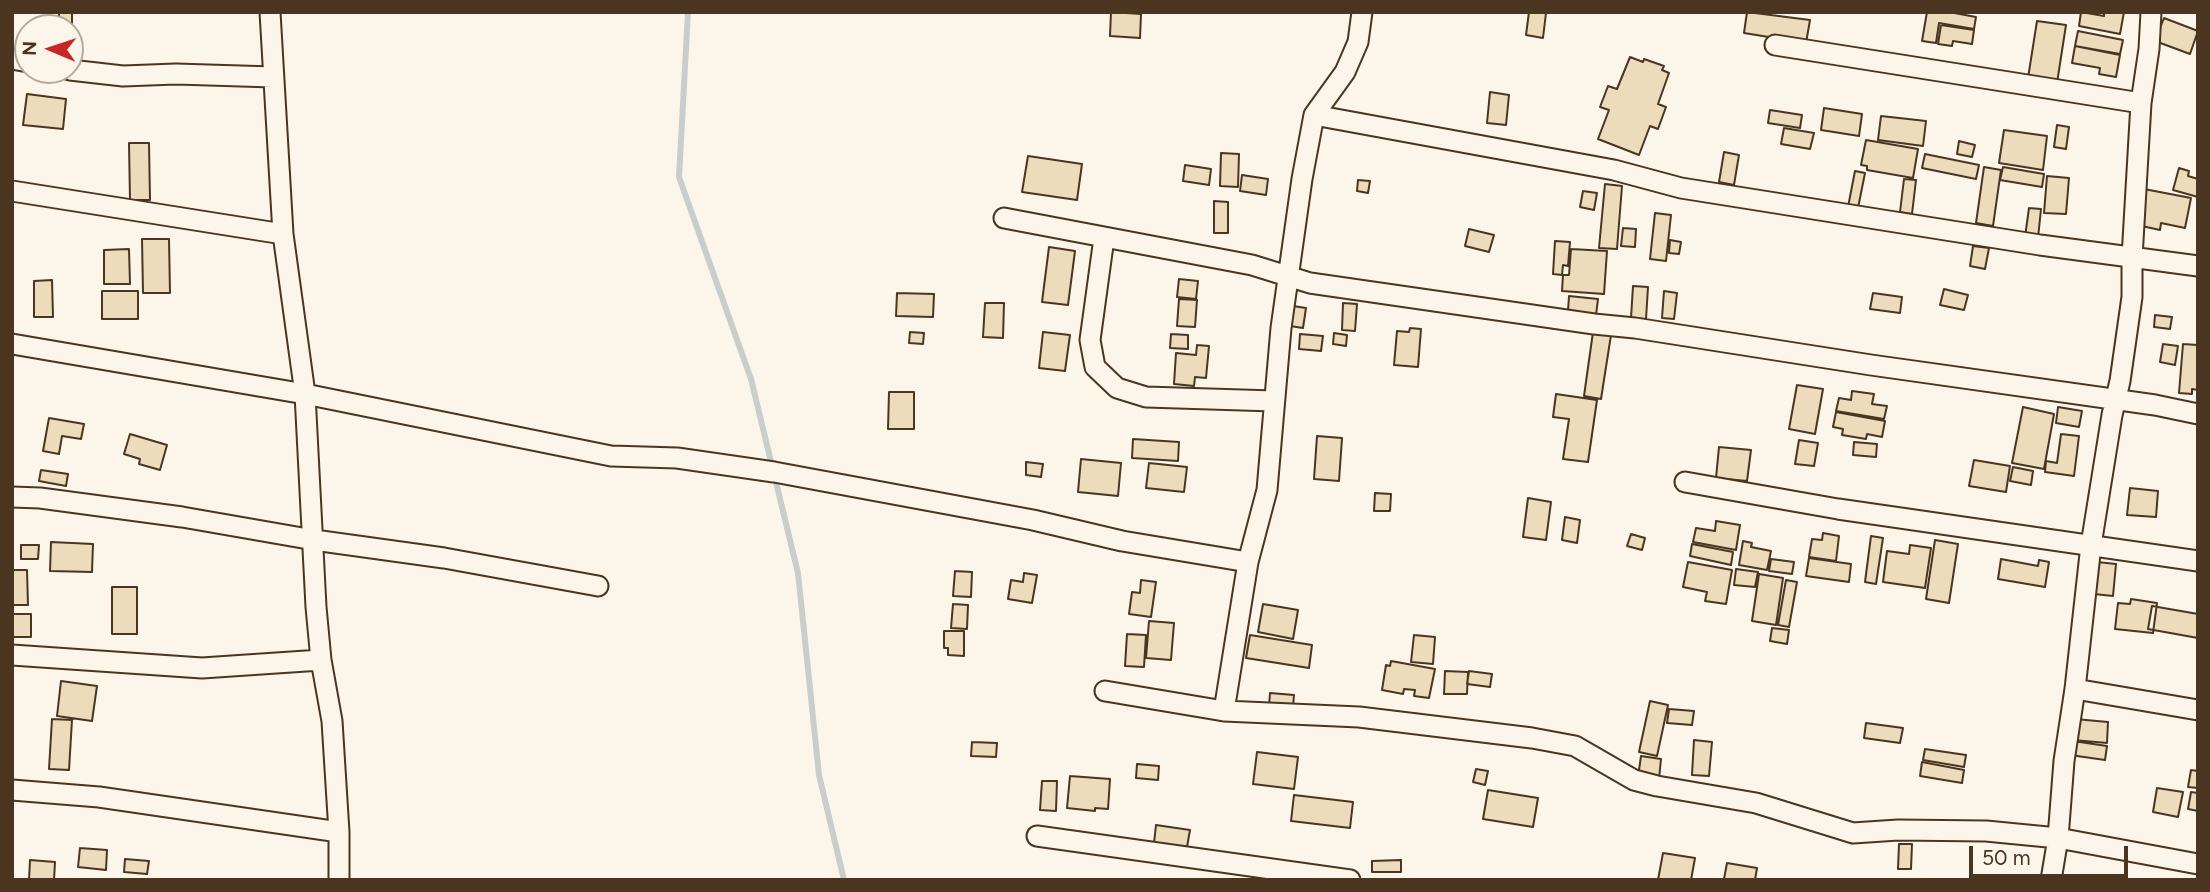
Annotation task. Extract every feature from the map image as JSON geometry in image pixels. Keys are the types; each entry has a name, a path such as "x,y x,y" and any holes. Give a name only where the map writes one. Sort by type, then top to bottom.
{"street":[{"path":"270,12 283,234 305,394 321,660 332,721 339,832 339,880"},
{"path":"1224,711 1248,562 1267,490 1281,328 1314,115 1345,72 1358,43 1362,12"},
{"path":"2051,880 2091,545 2132,297 2141,103 2151,12"},
{"path":"1775,45 2141,103"},
{"path":"84,72 124,76 176,74 273,77"},
{"path":"1314,115 1614,170 1681,188 1828,213 2198,266"},
{"path":"12,191 283,234"},
{"path":"1004,218 1252,265 1310,283 1635,328 2155,405 2198,414"},
{"path":"1104,238 1090,340 1095,367 1117,388 1146,397 1274,401"},
{"path":"12,344 305,394 611,456 677,458 774,472 1033,520 1122,541 1248,562"},
{"path":"1685,482 1851,512 2198,561"},
{"path":"12,497 40,498 182,517 314,540 444,558 598,586"},
{"path":"12,655 202,668 321,660"},
{"path":"2075,689 2198,710"},
{"path":"1105,691 1224,711 1359,717 1532,738 1575,746 1634,780 1756,803 1853,833 1898,830 1986,831 2058,838 2198,864"},
{"path":"12,790 99,797 339,832"},
{"path":"1037,836 1350,880"}],"building":[{"path":"1111,12 1141,14 1140,38 1110,36"},
{"path":"1529,12 1546,13 1543,38 1526,35"},
{"path":"1747,12 1810,20 1806,43 1744,33"},
{"path":"1927,12 1949,12 1976,17 1974,29 1939,23 1936,43 1922,41"},
{"path":"2081,12 2104,16 2104,12 2124,12 2120,34 2079,26"},
{"path":"2164,18 2198,31 2190,54 2155,41"},
{"path":"2037,21 2066,25 2057,83 2028,78"},
{"path":"1941,25 1974,30 1972,44 1953,41 1952,46 1938,44"},
{"path":"2078,31 2123,40 2120,54 2075,46"},
{"path":"2075,46 2120,55 2116,77 2099,74 2100,68 2072,63"},
{"path":"1630,57 1664,66 1662,70 1669,73 1658,104 1666,107 1658,129 1650,126 1639,155 1598,139 1609,110 1600,107 1608,86 1617,89"},
{"path":"1490,92 1509,95 1506,125 1487,123"},
{"path":"27,94 66,99 63,129 23,125"},
{"path":"1824,108 1862,114 1859,136 1821,130"},
{"path":"1770,110 1802,115 1800,128 1768,123"},
{"path":"1881,116 1926,121 1923,146 1878,140"},
{"path":"2057,125 2069,127 2066,149 2054,147"},
{"path":"1784,128 1814,133 1810,149 1781,144"},
{"path":"2004,130 2047,136 2043,170 1999,163"},
{"path":"1866,140 1918,149 1913,178 1867,170 1867,166 1861,165"},
{"path":"1959,141 1975,145 1972,157 1957,154"},
{"path":"129,143 149,143 150,200 130,200"},
{"path":"1724,152 1739,155 1734,185 1719,182"},
{"path":"1221,153 1239,154 1238,187 1220,186"},
{"path":"1925,154 1979,165 1976,179 1922,168"},
{"path":"1028,156 1082,164 1077,200 1022,192"},
{"path":"1185,165 1211,169 1209,185 1183,181"},
{"path":"1984,167 2001,170 1993,226 1976,223"},
{"path":"2003,167 2044,174 2042,187 2000,180"},
{"path":"2179,168 2189,171 2188,176 2198,179 2198,197 2173,190"},
{"path":"1855,171 1865,173 1858,208 1848,207"},
{"path":"1242,175 1268,179 1266,195 1240,191"},
{"path":"2047,176 2069,178 2066,214 2044,213"},
{"path":"1904,179 1916,180 1912,214 1900,212"},
{"path":"1358,180 1370,181 1368,193 1357,191"},
{"path":"1605,184 1622,186 1617,249 1599,248"},
{"path":"2144,189 2191,198 2185,228 2161,223 2160,230 2137,225"},
{"path":"1583,191 1597,193 1594,210 1580,207"},
{"path":"1214,201 1228,202 1228,233 1214,233"},
{"path":"2029,208 2041,209 2038,238 2025,237"},
{"path":"1655,213 1671,215 1666,261 1650,259"},
{"path":"1623,228 1636,229 1635,247 1621,246"},
{"path":"1469,229 1494,235 1489,252 1465,246"},
{"path":"142,239 169,239 170,293 143,293"},
{"path":"1670,240 1681,242 1679,254 1669,253"},
{"path":"1555,241 1570,242 1568,266 1563,265 1562,275 1553,274"},
{"path":"1973,246 1989,248 1985,269 1970,266"},
{"path":"1049,247 1075,251 1068,305 1042,302"},
{"path":"129,249 130,284 104,284 104,250"},
{"path":"1571,249 1607,251 1604,294 1562,291 1563,275 1569,275"},
{"path":"1179,279 1198,281 1196,299 1177,297"},
{"path":"52,280 53,317 34,317 34,281"},
{"path":"1633,286 1648,287 1646,319 1631,318"},
{"path":"1944,289 1968,295 1964,310 1940,305"},
{"path":"102,291 138,291 138,319 102,319"},
{"path":"1664,291 1677,293 1674,319 1662,318"},
{"path":"897,293 934,294 933,317 896,316"},
{"path":"1873,293 1902,297 1900,313 1870,309"},
{"path":"1569,296 1598,299 1596,315 1568,311"},
{"path":"1179,299 1197,300 1195,327 1177,326"},
{"path":"985,303 1004,303 1003,338 983,337"},
{"path":"1343,303 1357,304 1355,331 1342,330"},
{"path":"1293,306 1306,308 1303,328 1290,326"},
{"path":"2155,315 2172,317 2170,329 2154,327"},
{"path":"1410,328 1421,329 1418,367 1394,365 1397,331 1409,332"},
{"path":"910,332 924,333 923,344 909,343"},
{"path":"1043,332 1070,335 1065,371 1039,368"},
{"path":"1593,332 1611,335 1601,399 1584,396"},
{"path":"1334,333 1347,335 1346,346 1333,344"},
{"path":"1171,334 1188,335 1188,349 1170,348"},
{"path":"1300,334 1323,336 1321,351 1299,349"},
{"path":"2163,344 2178,346 2175,365 2160,362"},
{"path":"2183,344 2198,345 2198,390 2192,389 2192,394 2179,393"},
{"path":"1197,345 1209,346 1206,378 1195,377 1194,386 1174,384 1176,353 1196,355"},
{"path":"1797,385 1823,389 1815,434 1789,429"},
{"path":"1852,391 1874,394 1872,404 1887,406 1884,419 1836,411 1839,398 1851,400"},
{"path":"889,392 914,392 914,429 888,429"},
{"path":"1556,394 1597,400 1588,462 1563,459 1569,419 1553,417"},
{"path":"2023,407 2054,414 2044,469 2012,463"},
{"path":"2058,407 2082,411 2079,427 2056,423"},
{"path":"1836,412 1885,421 1882,437 1867,434 1866,439 1842,435 1843,429 1833,427"},
{"path":"49,418 84,424 81,439 62,436 59,454 43,451"},
{"path":"130,434 167,445 160,470 139,464 140,459 124,454"},
{"path":"2061,434 2079,436 2074,476 2045,472 2046,461 2057,463"},
{"path":"1317,436 1342,438 1339,481 1314,479"},
{"path":"1133,439 1179,442 1178,461 1132,458"},
{"path":"1799,440 1818,443 1814,466 1795,464"},
{"path":"1854,442 1877,444 1876,457 1853,455"},
{"path":"1719,447 1751,450 1747,481 1716,478"},
{"path":"1081,459 1121,463 1118,496 1078,492"},
{"path":"1974,460 2010,466 2006,492 1969,486"},
{"path":"1026,462 1043,464 1041,477 1026,475"},
{"path":"1149,463 1187,467 1184,492 1146,488"},
{"path":"2013,467 2033,471 2031,485 2010,481"},
{"path":"41,470 68,474 66,486 39,481"},
{"path":"2130,488 2158,491 2156,517 2127,515"},
{"path":"1375,493 1391,494 1390,511 1374,511"},
{"path":"1528,498 1551,502 1546,540 1523,537"},
{"path":"1565,517 1580,520 1577,543 1562,540"},
{"path":"1716,521 1740,525 1736,550 1693,542 1696,528 1715,531"},
{"path":"1823,533 1839,536 1836,561 1809,557 1812,539 1822,540"},
{"path":"1631,534 1645,538 1642,550 1627,546"},
{"path":"1871,536 1883,538 1876,584 1865,582"},
{"path":"1935,540 1958,544 1949,603 1926,599"},
{"path":"1743,541 1752,543 1751,547 1771,551 1767,570 1739,565"},
{"path":"51,542 93,544 92,572 50,571"},
{"path":"1692,544 1733,552 1731,565 1690,556"},
{"path":"21,545 39,545 38,559 21,559"},
{"path":"1910,545 1931,548 1925,588 1883,582 1887,551 1909,554"},
{"path":"1809,558 1851,564 1849,582 1806,576"},
{"path":"1771,559 1794,562 1792,574 1769,571"},
{"path":"2001,559 2038,566 2039,560 2049,562 2045,587 1998,579"},
{"path":"1688,562 1732,570 1726,604 1705,601 1707,592 1683,587"},
{"path":"2097,562 2116,564 2113,596 2094,594"},
{"path":"1736,569 1758,572 1755,587 1734,585"},
{"path":"12,570 27,570 28,605 12,605"},
{"path":"955,571 972,572 971,597 953,596"},
{"path":"1024,573 1037,575 1032,603 1008,599 1011,580 1023,582"},
{"path":"1759,574 1783,578 1776,625 1752,621"},
{"path":"1141,580 1156,582 1151,617 1129,614 1132,592 1140,593"},
{"path":"1786,580 1797,582 1789,627 1778,625"},
{"path":"112,587 137,587 137,634 112,634"},
{"path":"2131,599 2157,603 2153,633 2115,629 2118,603 2130,604"},
{"path":"953,604 968,605 967,629 951,628"},
{"path":"1263,604 1298,610 1293,639 1258,632"},
{"path":"2152,606 2198,614 2198,638 2148,629"},
{"path":"12,614 31,614 31,637 12,637"},
{"path":"1149,621 1174,623 1171,660 1146,658"},
{"path":"1772,628 1789,630 1787,644 1770,641"},
{"path":"944,631 964,631 964,656 948,655 948,648 944,648"},
{"path":"1127,634 1146,635 1144,667 1125,666"},
{"path":"1250,635 1312,645 1309,668 1246,658"},
{"path":"1414,635 1435,637 1433,664 1411,662"},
{"path":"1391,661 1435,669 1429,698 1414,696 1415,690 1404,689 1403,694 1382,690 1386,665 1390,666"},
{"path":"1445,671 1468,672 1467,694 1444,694"},
{"path":"1469,671 1492,674 1490,687 1467,684"},
{"path":"61,681 97,686 92,721 57,716"},
{"path":"1270,693 1294,695 1293,707 1269,706"},
{"path":"1650,701 1668,705 1657,756 1639,752"},
{"path":"1669,709 1694,711 1692,725 1667,723"},
{"path":"52,719 72,720 69,770 49,769"},
{"path":"2075,719 2108,722 2107,743 2073,740"},
{"path":"1866,723 1903,728 1900,743 1864,738"},
{"path":"1694,740 1712,742 1709,776 1692,775"},
{"path":"2073,741 2107,746 2105,760 2070,755"},
{"path":"972,742 997,743 996,757 971,756"},
{"path":"1925,749 1966,755 1964,767 1923,760"},
{"path":"1257,752 1298,757 1294,789 1253,784"},
{"path":"1641,756 1661,759 1659,779 1638,777"},
{"path":"1922,762 1964,770 1962,783 1920,776"},
{"path":"1137,764 1159,766 1158,780 1136,778"},
{"path":"1476,769 1488,771 1485,785 1473,782"},
{"path":"2191,770 2198,771 2198,788 2188,787"},
{"path":"1070,776 1110,779 1108,809 1095,808 1095,811 1067,808"},
{"path":"1042,781 1057,781 1056,811 1040,810"},
{"path":"2157,788 2183,792 2178,817 2153,812"},
{"path":"1488,790 1538,798 1533,827 1483,819"},
{"path":"2191,792 2198,793 2198,811 2188,809"},
{"path":"1294,795 1353,802 1350,828 1291,821"},
{"path":"1156,825 1190,830 1187,847 1154,843"},
{"path":"1899,844 1912,844 1911,869 1898,869"},
{"path":"80,848 107,850 106,870 78,867"},
{"path":"1663,853 1695,858 1691,880 1658,880"},
{"path":"125,859 149,861 147,874 124,872"},
{"path":"30,860 55,862 54,880 29,880"},
{"path":"1401,860 1401,872 1372,872 1372,861"},
{"path":"1727,863 1757,868 1755,880 1724,879"}],"waterway":[{"path":"688,12 679,177 751,379 798,573 819,775 844,880"}]}
